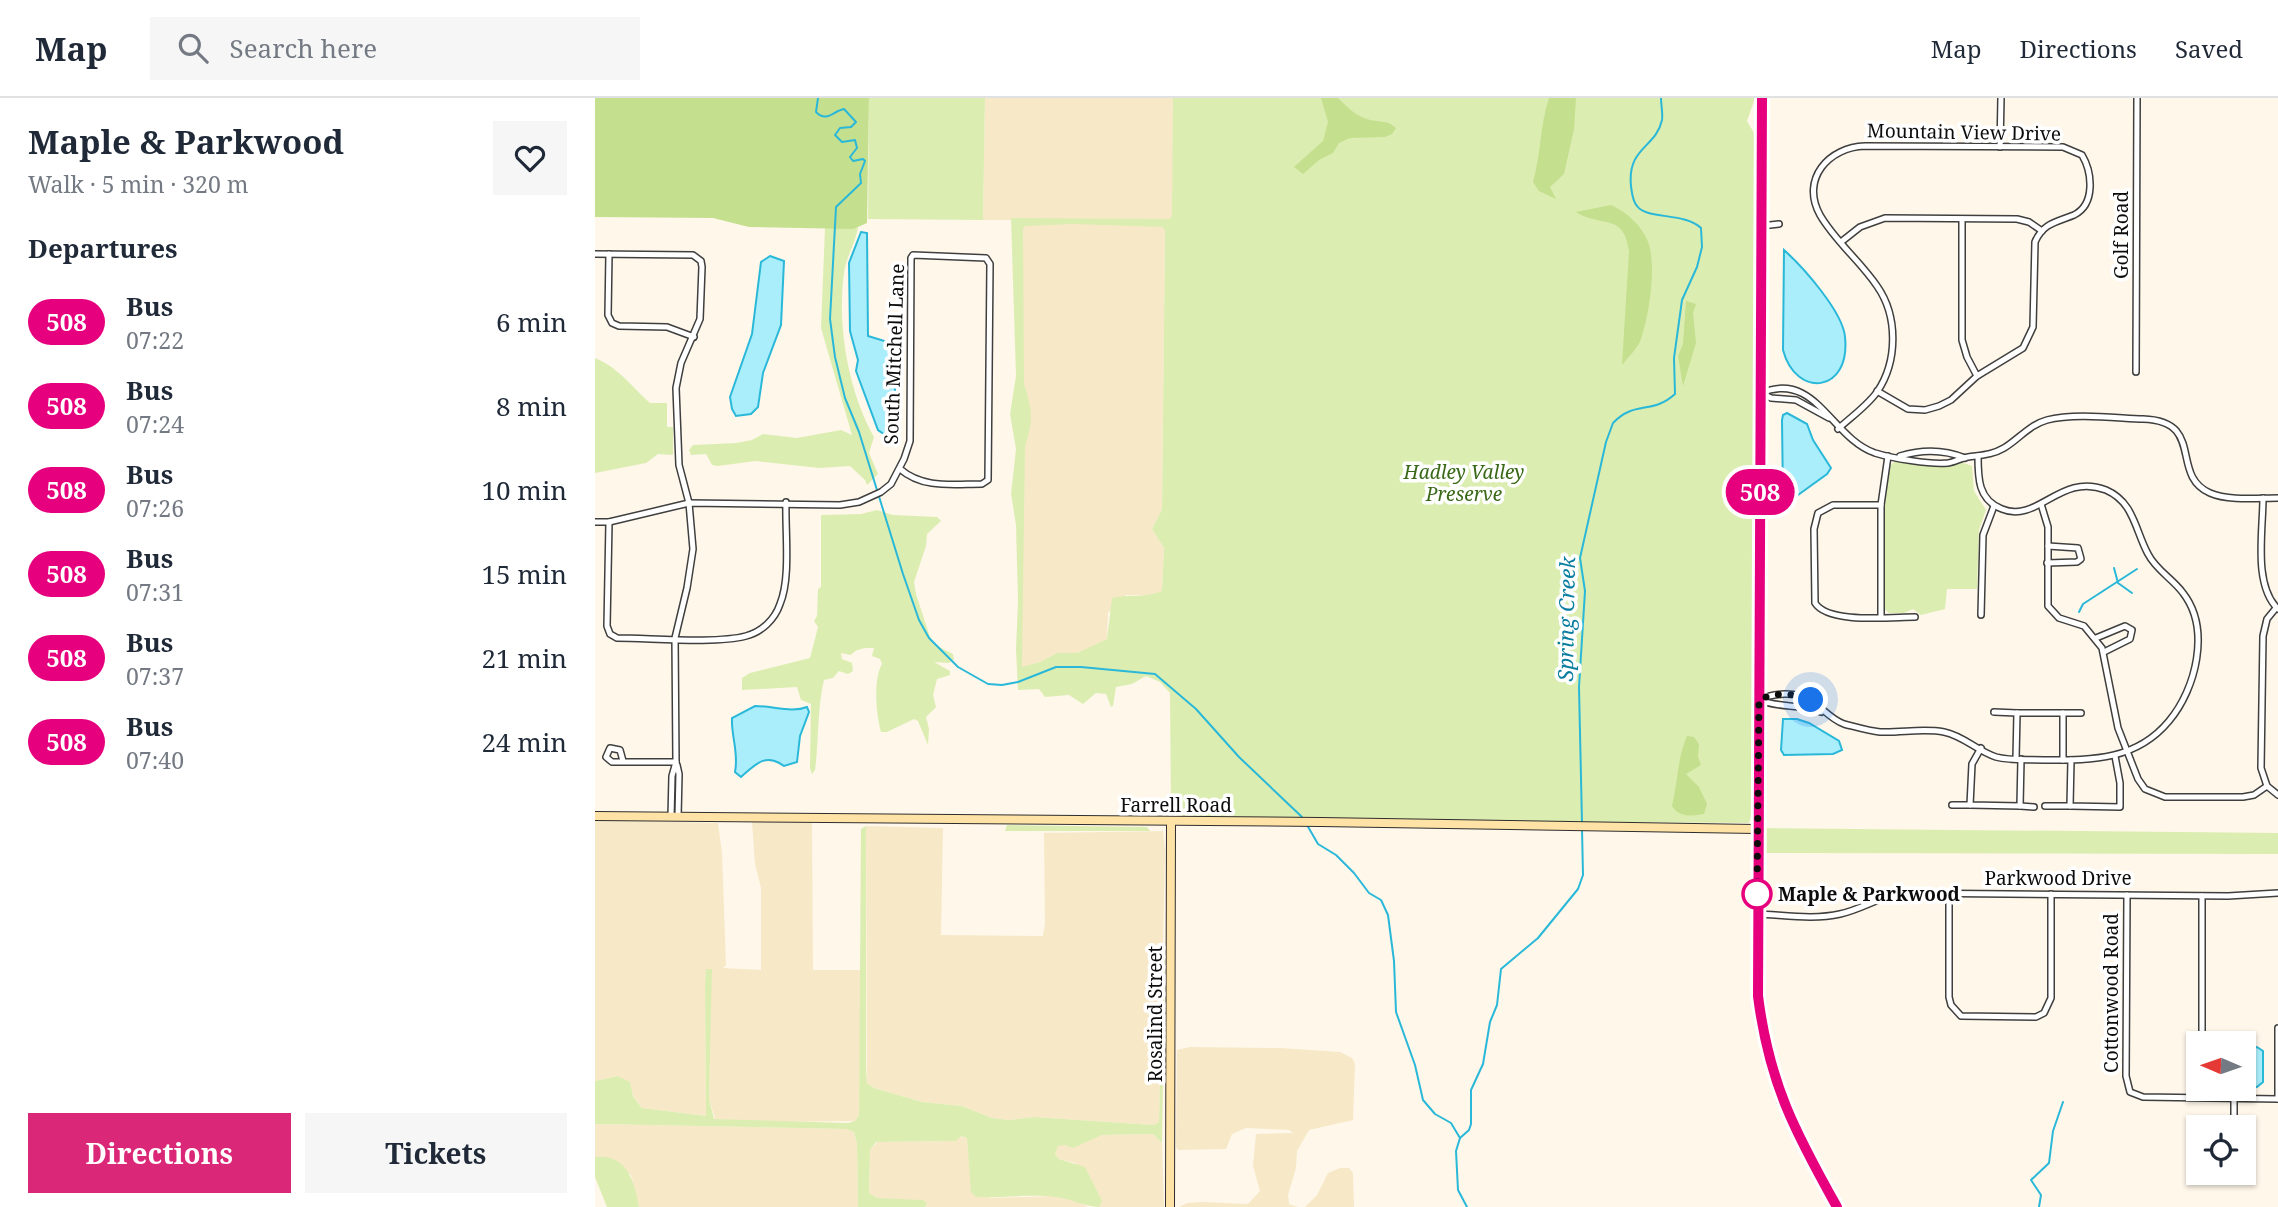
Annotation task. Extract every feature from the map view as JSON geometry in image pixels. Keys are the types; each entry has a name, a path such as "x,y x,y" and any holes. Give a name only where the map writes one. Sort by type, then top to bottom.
{"main road":[{"path":"1762,98 1756,829 1758,996 1773,1076 1795,1132 1837,1207"}],"street":[{"path":"2000,98 2000,147"},
{"name":"Golf Road","path":"2136,372 2137,98"},
{"name":"Mountain View Drive","path":"1841,242 1819,213 1814,197 1815,179 1827,159 1852,146 2063,147 2082,155 2088,165 2090,191 2082,209 2073,215 2052,221 2042,231"},
{"path":"1839,429 1877,391 1891,359 1892,331 1890,316 1878,287 1841,242 1860,227 1885,218 2017,219 2029,222 2042,231 2034,249 2033,323 2029,339 2017,352 1977,376 1951,400 1925,410 1909,409 1877,391"},
{"path":"1962,219 1962,341 1966,357 1977,376"},
{"path":"1761,226 1779,224"},
{"path":"595,254 687,255 698,258 702,267 702,309 694,337 681,363 676,388 679,465 689,503 692,559 675,638 676,762 679,774 674,817"},
{"path":"609,254 608,315 612,323 619,327 667,327 694,337"},
{"name":"South Mitchell Lane","path":"595,522 609,522 689,503 786,502 840,505 859,502 878,493 891,484 900,469 910,441 911,258 913,255 986,258 990,264 988,480 982,484 937,484 915,480 900,469"},
{"path":"1761,393 1770,389 1802,393 1818,402 1839,429 1860,446 1888,456 1930,450 1965,458"},
{"path":"1899,456 1921,463 1947,463 1978,456 2001,450 2027,429 2049,419 2146,419 2170,424 2177,430 2185,442 2187,466 2192,477 2210,494 2278,498"},
{"path":"1881,616 1881,505 1888,456"},
{"path":"1759,700 1770,704 1798,705 1878,732 1917,730 1947,733 1999,758 2071,760 2115,756 2148,741 2163,729 2190,686 2196,657 2194,612 2182,591 2153,562 2133,515 2117,495 2097,487 2072,487 2041,504 2015,513 1994,506 1982,493 1978,480 1978,456"},
{"path":"2263,498 2262,579 2266,593 2277,609 2267,619 2263,635 2261,768 2267,786 2278,795"},
{"path":"609,522 607,626 610,634 617,638 733,639 748,636 771,621 781,604 785,584 786,502"},
{"path":"2041,504 2046,516 2047,599 2053,614 2084,626 2096,638 2104,652 2112,707 2141,784 2160,796 2248,797 2267,786"},
{"path":"1881,505 1833,505 1818,513 1814,529 1815,603 1826,614 1915,617"},
{"path":"1981,615 1983,536 1994,506"},
{"path":"2047,545 2078,548 2081,559 2077,562 2047,563"},
{"path":"2096,638 2125,626 2132,630 2130,639 2104,652"},
{"path":"1759,700 1770,695 1799,696 1811,700 1832,718"},
{"path":"1994,712 2081,713"},
{"path":"2017,713 2020,806"},
{"path":"2063,713 2063,760"},
{"path":"1970,805 1972,764 1981,748"},
{"path":"2045,806 2120,807 2120,783 2115,756"},
{"path":"2070,806 2071,760"},
{"path":"623,761 676,762"},
{"path":"1952,805 2034,807"},
{"name":"Farrell Road","path":"595,816 1756,829"},
{"name":"Rosalind Street","path":"1170,1207 1171,821"},
{"name":"Parkwood Drive","path":"1757,914 1830,916 1854,910 1887,895 2202,896 2278,893"},
{"path":"1949,894 1951,1005 1961,1016 1998,1017 2036,1017 2049,1006 2051,894"},
{"name":"Cottonwood Road","path":"2127,895 2126,1076 2130,1092 2143,1097 2186,1098"},
{"path":"2202,896 2202,1031"},
{"path":"2256,1098 2278,1099 2278,1028"}],"shaded area":[{"path":"985,98 1178,98 1177,219 1165,231 1162,509 1152,529 1164,548 1162,592 1155,595 1126,595 1108,613 1107,639 1096,645 1077,653 1057,653 1018,669 1021,220 983,220"},
{"path":"595,820 718,823 722,853 726,965 723,968 761,970 761,888 755,864 752,822 812,822 813,970 861,970 859,1115 855,1121 771,1122 715,1119 709,1099 711,969 706,970 705,984 706,1116 642,1108 633,1095 630,1083 618,1076 595,1081"},
{"path":"866,826 943,828 941,935 1043,936 1044,833 1163,831 1165,851 1159,1122 1153,1125 1034,1117 1009,1120 992,1118 962,1106 922,1102 874,1088 867,1083"},
{"path":"1190,1047 1340,1052 1352,1058 1355,1064 1353,1120 1309,1130 1297,1151 1296,1168 1288,1195 1289,1204 1298,1207 1179,1207 1187,1203 1203,1202 1248,1204 1260,1191 1253,1166 1256,1134 1293,1133 1289,1130 1246,1128 1232,1134 1226,1149 1178,1150 1177,1050"},
{"path":"595,1124 846,1129 854,1132 857,1144 858,1207 639,1207 631,1175 602,1157 595,1157"},
{"path":"1153,1134 1162,1143 1164,1207 1094,1207 1099,1206 1075,1163 1059,1159 1055,1154 1057,1146 1102,1135"},
{"path":"960,1136 967,1138 969,1158 990,1198 1052,1196 1072,1198 1088,1207 925,1207 927,1203 877,1198 869,1193 870,1150 877,1142 950,1141"},
{"path":"1349,1168 1353,1173 1354,1207 1305,1207 1317,1195 1328,1173"}],"green space":[{"path":"595,98 869,98 867,223 853,229 749,227 713,218 595,217"},
{"path":"869,98 985,98 983,220 868,219"},
{"name":"Hadley Valley Preserve","path":"1173,98 1755,98 1747,121 1754,133 1756,152 1753,810 1749,823 1171,819 1170,693 1160,682 1146,676 1132,684 1116,687 1111,707 1106,694 1096,693 1083,704 1069,695 1045,697 1039,689 1018,690 1016,525 1011,494 1016,449 1010,414 1016,376 1011,218 1169,219 1172,216","holes":["1072,224 1163,227 1162,509 1152,529 1164,548 1162,591 1112,598 1107,639 1077,653 1057,653 1022,667 1025,447 1031,416 1024,384 1023,229 1025,226"]},
{"path":"1321,98 1338,98 1359,116 1389,123 1396,128 1392,134 1385,137 1350,138 1339,143 1333,153 1319,160 1303,174 1294,167 1323,141 1328,122"},
{"path":"1549,98 1576,98 1574,129 1564,174 1550,187 1556,199 1539,191 1533,182"},
{"path":"1611,205 1628,216 1642,230 1651,252 1652,264 1651,290 1644,329 1638,346 1622,365 1629,251 1626,239 1617,226 1576,212"},
{"path":"858,227 844,273 842,315 851,379 874,437 869,453 878,474 867,485 850,466 819,468 755,461 718,466 712,465 706,454 691,455 689,450 693,445 736,443 752,440 763,434 797,438 841,430 852,435 821,328 825,228"},
{"path":"1686,301 1696,304 1693,313 1696,343 1683,386 1678,356 1683,344"},
{"path":"595,358 618,372 650,403 667,403 667,427 673,427 673,455 658,454 646,463 595,473"},
{"path":"1895,461 1939,466 1961,462 1972,466 1974,491 1986,510 1979,530 1977,589 1947,589 1945,609 1921,615 1913,609 1904,613 1889,613 1883,608 1884,512 1890,466"},
{"path":"877,510 893,515 937,517 941,521 927,534 926,546 914,582 930,637 937,646 953,654 954,659 949,663 934,662 950,671 950,675 937,679 933,695 936,707 926,717 929,729 928,745 918,721 914,719 887,732 881,732 876,697 877,678 882,664 880,659 872,656 874,648 858,650 851,655 841,653 842,659 852,663 853,671 848,674 839,671 833,678 824,680 815,770 812,774 811,704 801,700 797,687 742,690 742,678 750,673 810,658 818,627 814,621 817,616 818,589 821,587 821,515 861,514"},
{"path":"1687,736 1694,737 1699,744 1698,757 1701,765 1686,774 1699,787 1707,804 1704,814 1690,816 1682,814 1672,806 1681,753"},
{"path":"1007,825 1147,827 1150,831 1005,831"},
{"path":"866,826 866,1066 867,1083 874,1088 922,1102 962,1106 992,1118 1009,1120 1034,1117 1153,1125 1159,1122 1165,955 1162,1143 1153,1134 1102,1135 1073,1148 1058,1146 1055,1154 1059,1159 1085,1167 1102,1201 1099,1207 1045,1196 976,1197 971,1192 967,1138 961,1136 956,1141 876,1142 870,1150 869,1193 877,1198 923,1200 927,1203 925,1207 858,1207 857,1144 854,1132 846,1129 595,1124 595,1081 618,1076 630,1082 633,1096 642,1108 706,1116 706,969 712,969 709,1099 714,1119 855,1121 859,1115 861,829"},
{"path":"1762,828 2278,833 2278,854 1762,853"},
{"path":"595,1157 606,1157 622,1164 635,1187 639,1207 607,1207 595,1177"}],"water":[{"path":"861,232 867,233 868,336 891,343 899,438 894,441 878,430 856,371 858,360 850,331 849,263"},
{"path":"1784,250 1821,290 1843,327 1845,356 1840,370 1831,379 1821,383 1799,377 1790,366 1783,350"},
{"path":"770,256 784,261 781,325 763,373 758,407 751,414 736,416 730,397 752,334 761,262"},
{"path":"1787,413 1807,424 1813,440 1831,468 1827,474 1787,503 1783,498 1782,420"},
{"path":"755,706 789,709 807,707 809,712 800,736 797,762 784,766 766,760 741,777 735,772 732,718"},
{"path":"1783,719 1797,719 1809,723 1839,741 1842,750 1833,754 1784,755 1781,750"},
{"path":"2256,1047 2263,1051 2263,1082 2257,1087 2256,1087"}],"waterway":[{"path":"818,98 816,112 820,115 827,116 844,109 856,122 851,127 840,128 835,135 842,142 855,140 857,148 850,157 853,161 865,161 860,174 861,183 836,207 830,319 835,357 845,398 859,432 903,574 919,620 929,638 958,667 988,684 1018,682 1056,667 1155,674 1196,709 1239,757 1302,817"},
{"name":"Spring Creek","path":"1582,823 1579,687 1585,591 1580,558 1606,442 1613,423 1629,412 1659,404 1675,394 1674,358 1682,300 1697,267 1702,247 1701,228 1694,223 1649,213 1637,206 1633,199 1633,163 1659,129 1662,117 1661,98"},
{"path":"2114,568 2118,583 2132,593"},
{"path":"2079,612 2083,604 2137,569"},
{"path":"1307,825 1318,844 1336,855 1369,893 1381,900 1388,915 1394,961 1396,1012 1415,1065 1423,1100 1435,1114 1451,1123 1460,1138"},
{"name":"Spring Creek","path":"1467,1207 1458,1190 1456,1151 1460,1138 1469,1130 1471,1124 1471,1090 1483,1064 1490,1022 1497,1005 1501,969 1538,938 1578,889 1583,875 1582,829"},
{"path":"2039,1207 2041,1195 2031,1180 2049,1163 2053,1131 2063,1102"}],"bus line":[{"name":"508","path":"1762,98 1760,652 1756,818 1758,996 1766,1048 1782,1102 1795,1132 1837,1207"}],"place":[{"name":"Maple & Parkwood","path":"1757,894"}],"route":[{"path":"1757,894 1759,700 1777,695 1799,696 1811,700"}]}
